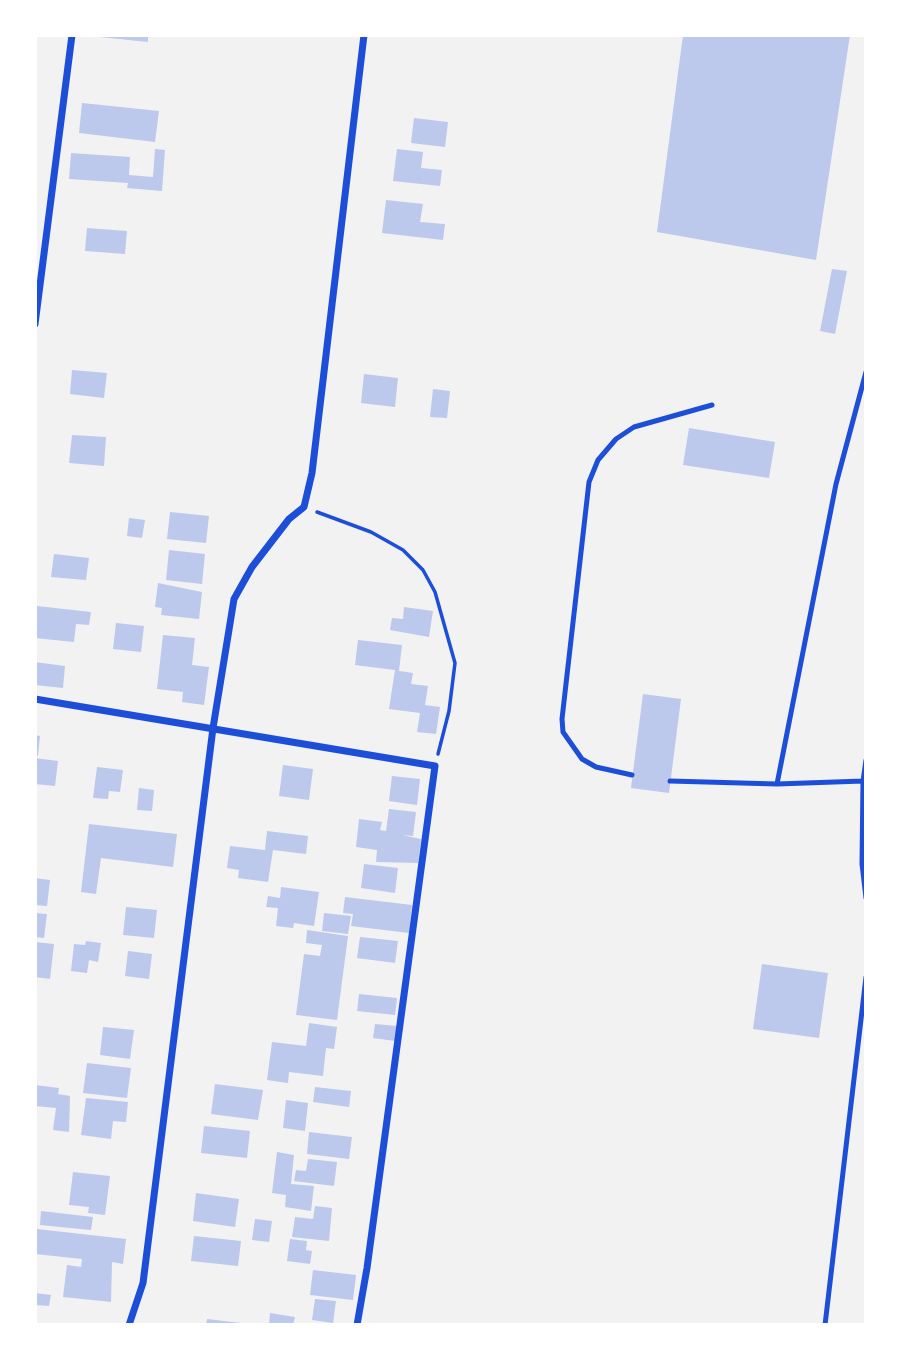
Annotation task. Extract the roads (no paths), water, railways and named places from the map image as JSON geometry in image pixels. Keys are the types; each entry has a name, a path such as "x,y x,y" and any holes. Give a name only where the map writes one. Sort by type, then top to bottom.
{"street":[{"path":"35,324 72,35"},
{"path":"129,1325 144,1283 213,728 234,599 252,567 289,520 304,507 312,473 364,35"},
{"path":"35,699 435,766 368,1268 357,1325"}],"lane":[{"path":"777,784 836,484 866,372"},
{"path":"632,775 596,768 582,760 563,732 562,719 589,482 598,460 616,439 634,427 712,405"},
{"path":"866,760 863,782 862,864 866,898"},
{"path":"670,781 777,784 863,782"},
{"path":"825,1325 866,977"}]}
